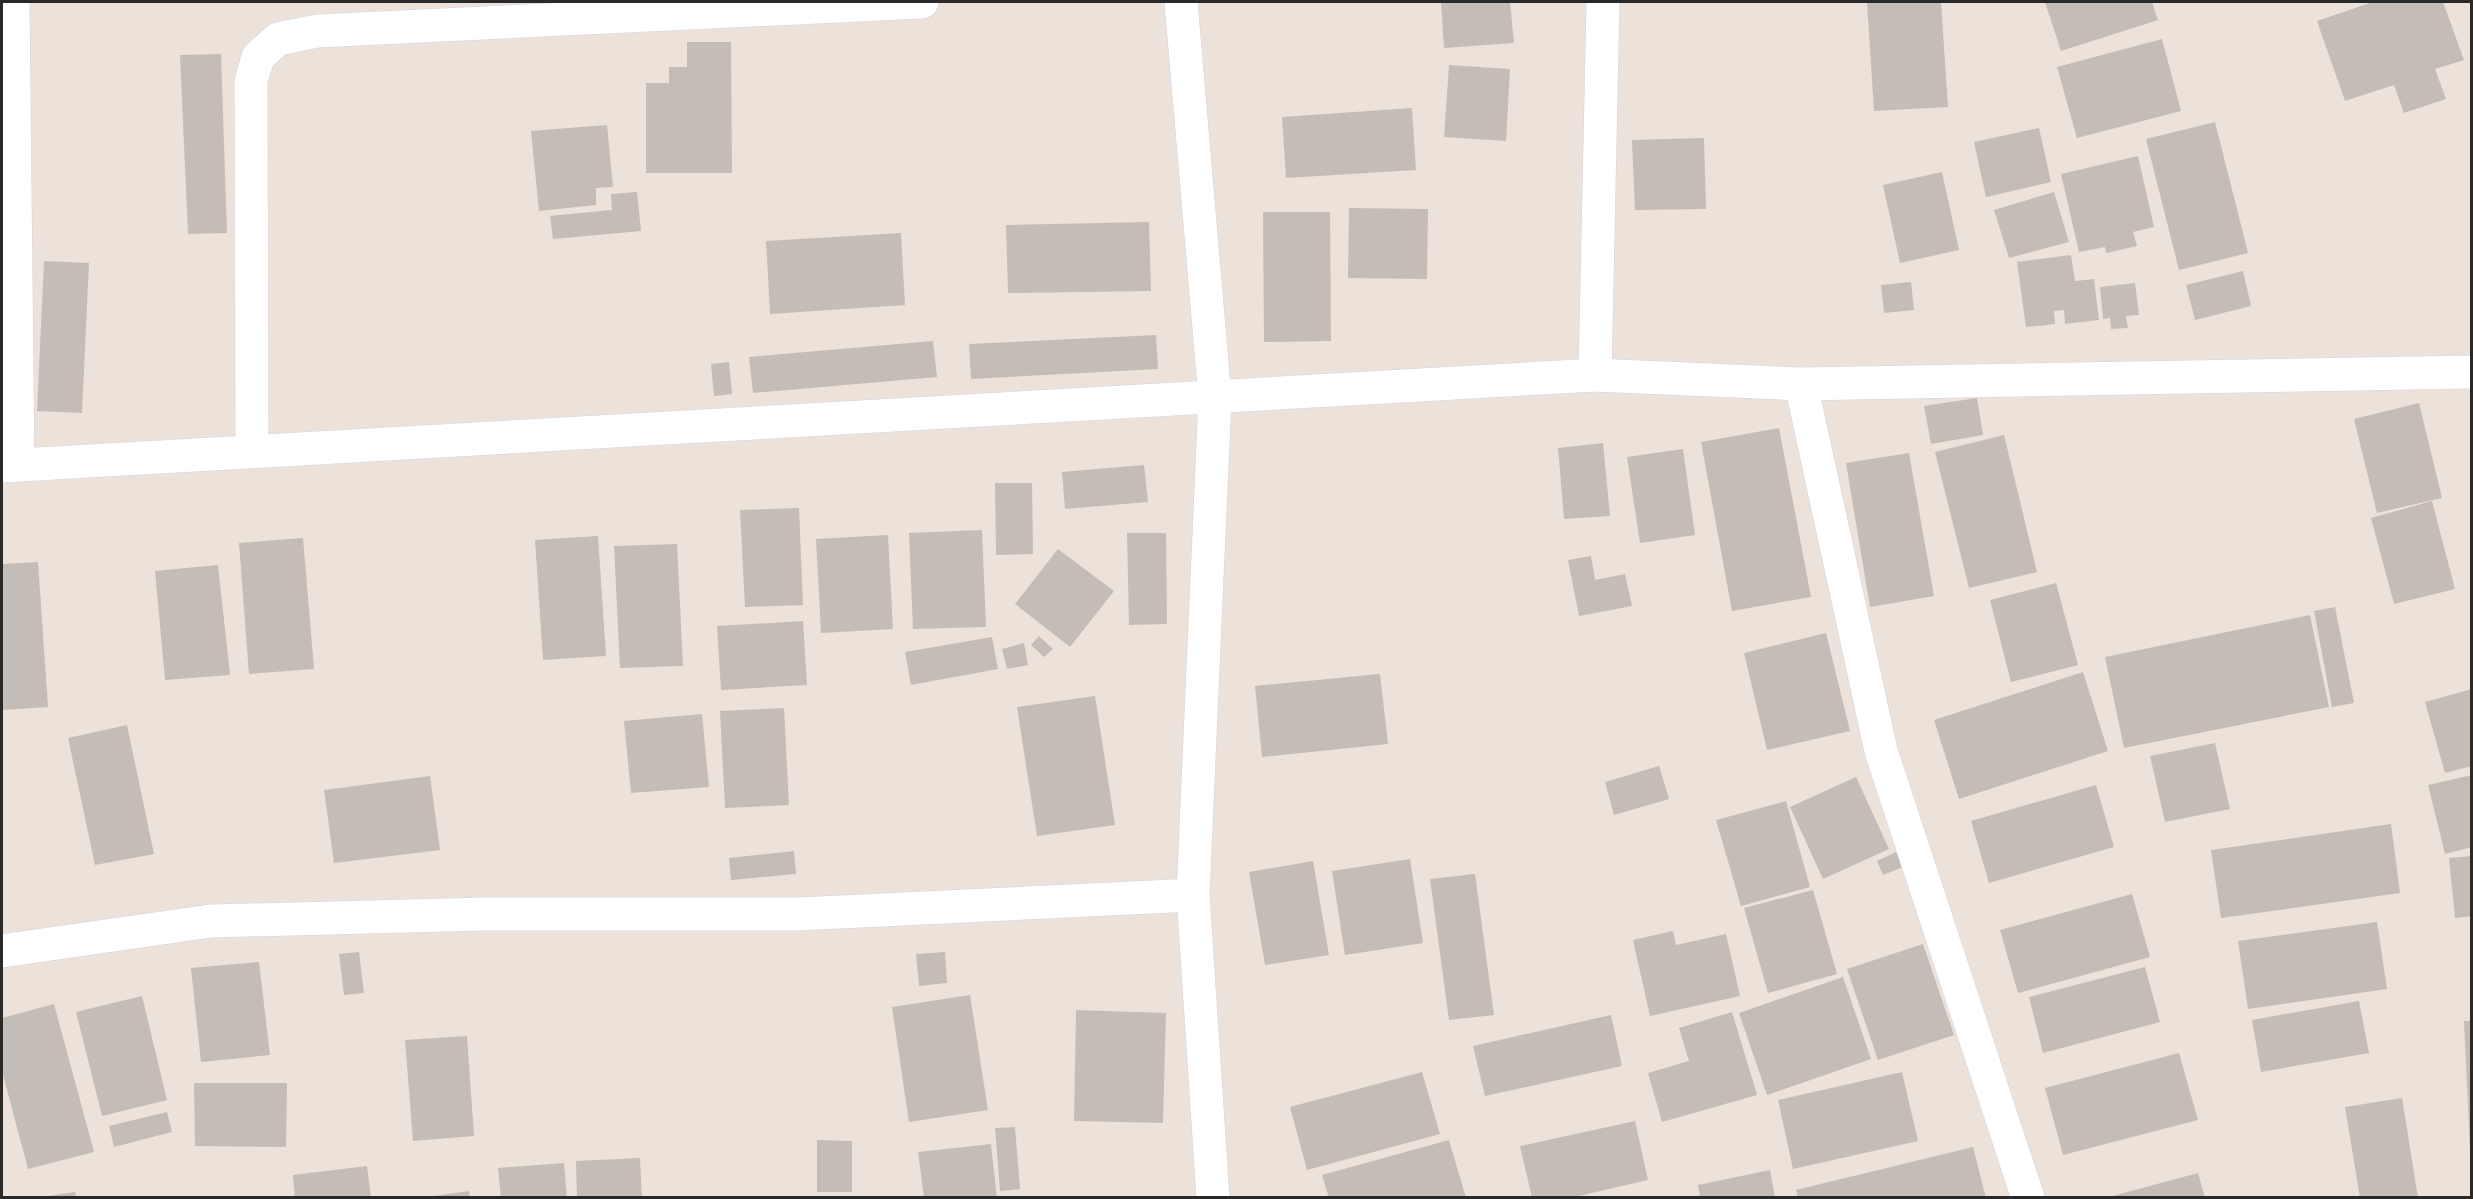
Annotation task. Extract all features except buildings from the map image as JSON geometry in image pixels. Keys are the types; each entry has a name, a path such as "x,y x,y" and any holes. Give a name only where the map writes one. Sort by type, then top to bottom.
{"street":[{"path":"13,2 10,465 1595,375 1801,384 2472,372"},
{"path":"252,450 251,81 258,57 279,39 318,31 922,2"},
{"path":"1181,2 1215,398 1193,895 1213,1197"},
{"path":"1595,375 1603,2"},
{"path":"1801,384 1881,751 2028,1197"},
{"path":"2,951 211,921 484,914 798,914 1193,895"}]}
